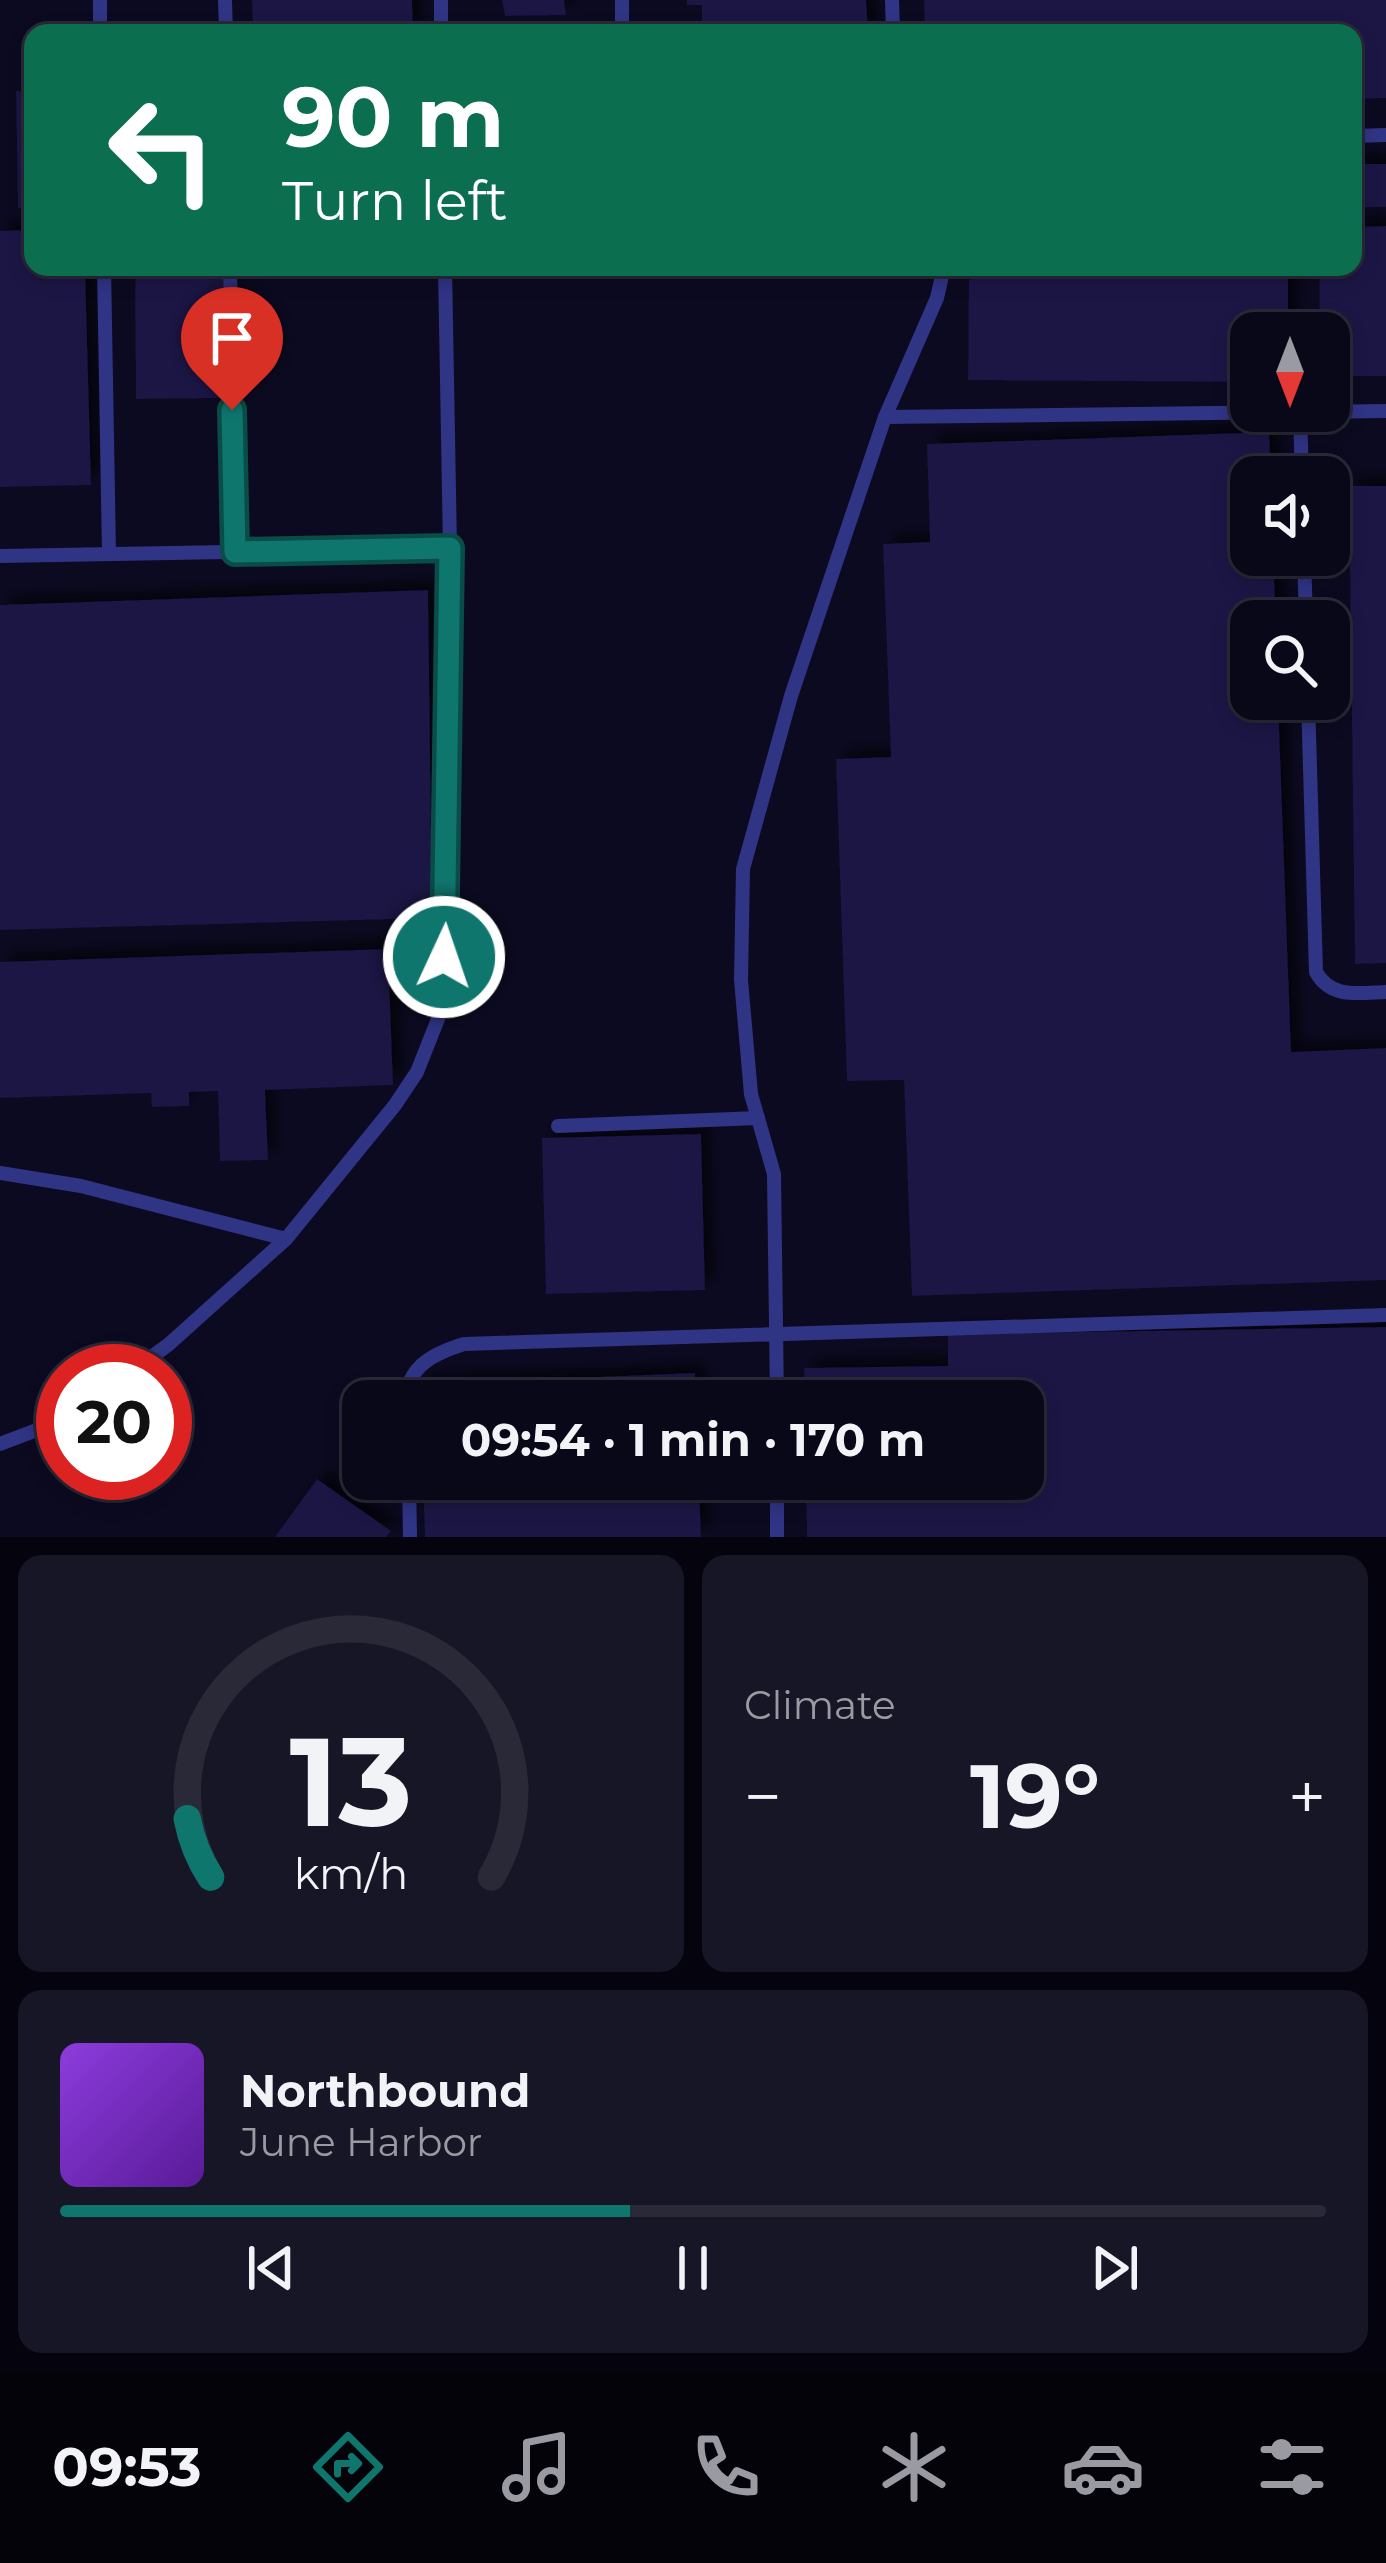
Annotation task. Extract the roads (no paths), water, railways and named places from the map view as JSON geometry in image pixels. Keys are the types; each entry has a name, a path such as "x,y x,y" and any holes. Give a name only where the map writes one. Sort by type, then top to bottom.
{"lane":[{"path":"104,276 109,553"},
{"path":"230,276 235,552"},
{"path":"169,1344 286,1238 395,1105 417,1072 438,1018 446,927 450,548 445,276"},
{"path":"777,1380 774,1174 752,1094 741,980 743,869 791,696 885,417 937,298 942,276"},
{"path":"1350,411 1386,411"},
{"path":"885,417 1230,413"},
{"path":"0,556 450,548"},
{"path":"1309,720 1316,971 1335,992 1386,992"},
{"path":"558,1126 758,1118"},
{"path":"0,1173 81,1186 286,1238"},
{"path":"409,1380 436,1353 464,1344 1386,1316"},
{"path":"0,1444 36,1430"},
{"path":"409,1500 410,1537"},
{"path":"777,1500 777,1537"}]}
